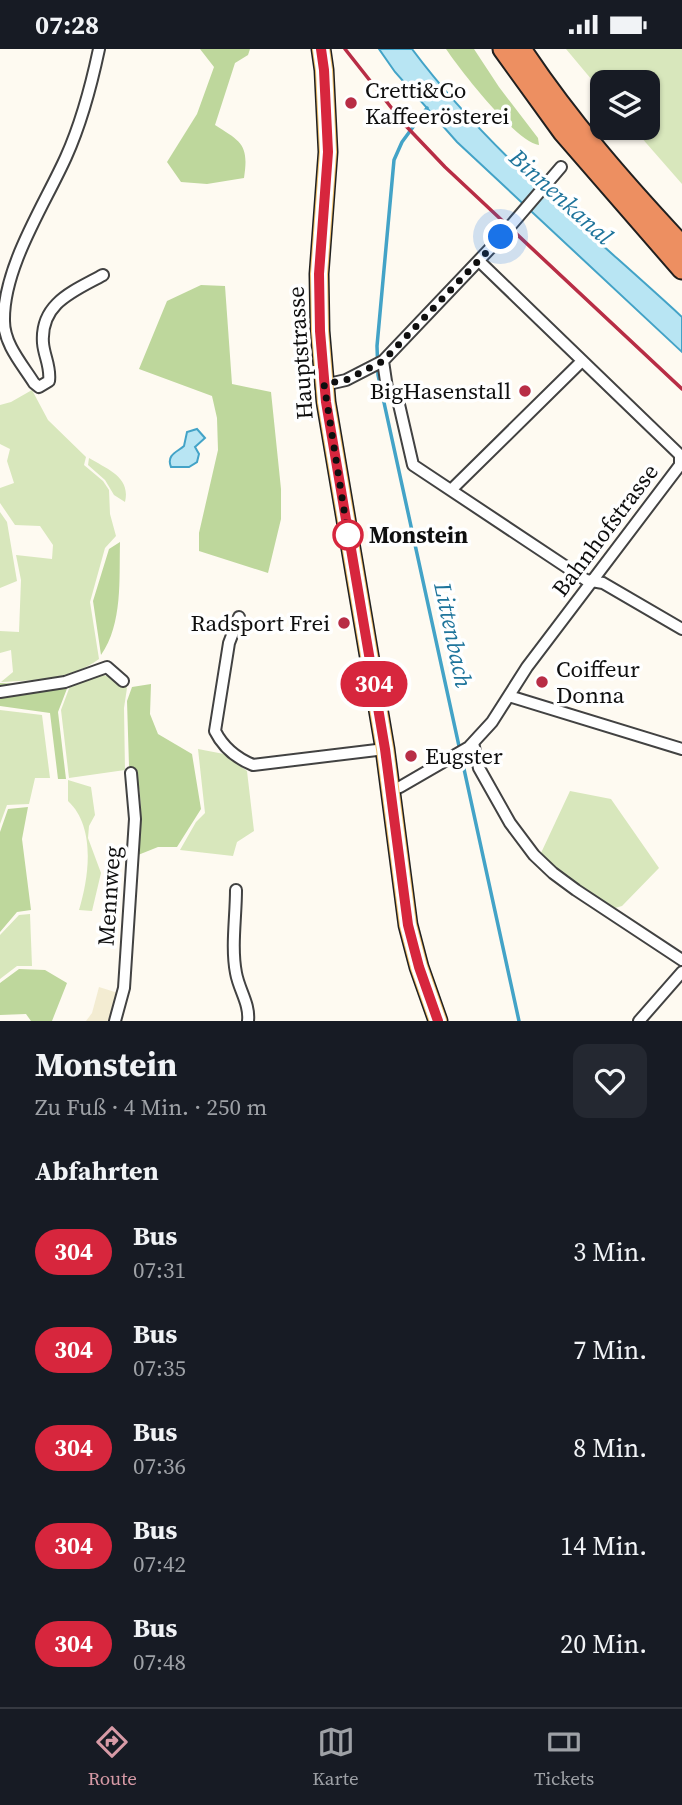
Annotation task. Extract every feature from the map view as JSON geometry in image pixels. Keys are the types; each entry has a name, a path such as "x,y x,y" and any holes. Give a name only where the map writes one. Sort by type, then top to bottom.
{"highway":[{"path":"503,49 563,132 682,268"},
{"path":"521,49 583,133 682,246"}],"main road":[{"name":"Hauptstrasse","path":"321,49 328,152 319,274 324,384 385,749 408,925 438,1021"}],"street":[{"path":"99,49 66,156 33,219 6,301 4,322 9,342 39,387 49,381 50,372 43,336 51,309 58,300 103,275"},
{"path":"324,384 346,380 383,361 478,261 557,170"},
{"name":"Bahnhofstrasse","path":"391,789 400,787 471,745 492,722 527,667 680,465 680,455 478,261"},
{"path":"383,361 387,389 398,400 413,465 586,580 603,583 682,629"},
{"path":"451,490 582,361"},
{"path":"239,617 229,643 216,718 215,731 221,743 242,760 253,765 385,749"},
{"path":"0,692 65,682 107,667 123,681"},
{"path":"509,696 682,748"},
{"path":"471,745 479,768 510,823 534,855 568,885 682,960"},
{"name":"Mennweg","path":"115,1021 124,988 135,819 131,773"},
{"path":"236,890 234,957 236,974 249,1011 248,1021"},
{"path":"639,1021 682,972"}],"shaded area":[{"path":"99,987 118,993 109,1021 86,1021 92,1013"}],"green space":[{"path":"200,49 250,49 248,55 235,63 215,125 241,145 245,158 244,178 207,184 181,182 167,162 197,114 214,67"},
{"path":"446,49 474,49 538,138 539,145 529,141 503,119"},
{"path":"566,49 682,49 682,184 644,140 660,140 660,70 590,70 590,78"},
{"path":"201,285 225,286 232,384 271,392 281,489 281,519 268,573 199,551 199,533 218,450 217,418 212,396 139,369 167,301"},
{"path":"32,390 48,420 86,457 84,465 103,481 109,490 110,514 116,536 105,548 90,602 99,659 64,675 1,682 13,672 11,650 0,653 0,631 19,632 21,580 16,555 52,559 53,545 40,526 15,525 0,503 0,488 14,483 7,461 10,449 0,444 0,405"},
{"path":"89,458 121,480 126,493 125,502 114,495 105,480 88,465"},
{"path":"0,512 7,522 17,581 0,588"},
{"path":"120,542 116,615 108,643 101,655 93,601 109,549"},
{"path":"103,675 116,678 127,688 124,708 125,770 69,778 61,710 70,686"},
{"path":"0,683 68,686 58,712 66,779 58,779 50,713 0,706"},
{"path":"151,684 150,714 158,734 192,754 201,809 177,847 158,847 138,855 140,795 135,774 129,766 127,701 132,687"},
{"path":"0,710 42,715 50,778 35,778 29,804 7,805 0,824"},
{"path":"198,749 224,754 247,771 254,831 237,842 233,856 180,850 196,822 205,813"},
{"path":"68,780 91,787 95,815 89,826 88,838 101,873 92,911 79,910 88,853 83,824 68,801"},
{"path":"570,791 611,799 659,868 622,906 615,908 555,869 541,853"},
{"path":"28,807 22,839 31,910 17,912 0,932 0,832 8,809"},
{"path":"30,914 32,966 17,966 0,979 0,935 19,915"},
{"path":"19,969 45,970 67,983 52,1021 31,1021 26,1014 0,1015 0,983"}],"water":[{"path":"379,49 412,49 473,122 506,156 682,317 682,352 457,142 395,72"},
{"path":"197,429 205,438 195,447 199,454 197,462 189,467 171,467 170,459 184,446 187,432"}],"waterway":[{"name":"Littenbach","path":"427,108 402,142 394,160 377,346 378,375 519,1021"}],"railway":[{"path":"345,49 405,125 445,167 682,389"}],"bus line":[{"name":"304","path":"321,49 328,152 319,274 320,331 326,402 385,749 408,925 438,1021"}],"place":[{"name":"Cretti&Co Kaffeerösterei","path":"351,103"},
{"name":"BigHasenstall","path":"525,391"},
{"name":"Monstein","path":"348,535"},
{"name":"Radsport Frei","path":"344,623"},
{"name":"Coiffeur Donna","path":"542,682"},
{"name":"Eugster","path":"411,756"}],"route":[{"path":"348,535 324,384 346,380 383,361 501,237"}],"water label":[{"name":"Binnenkanal","path":"561,197"}]}
